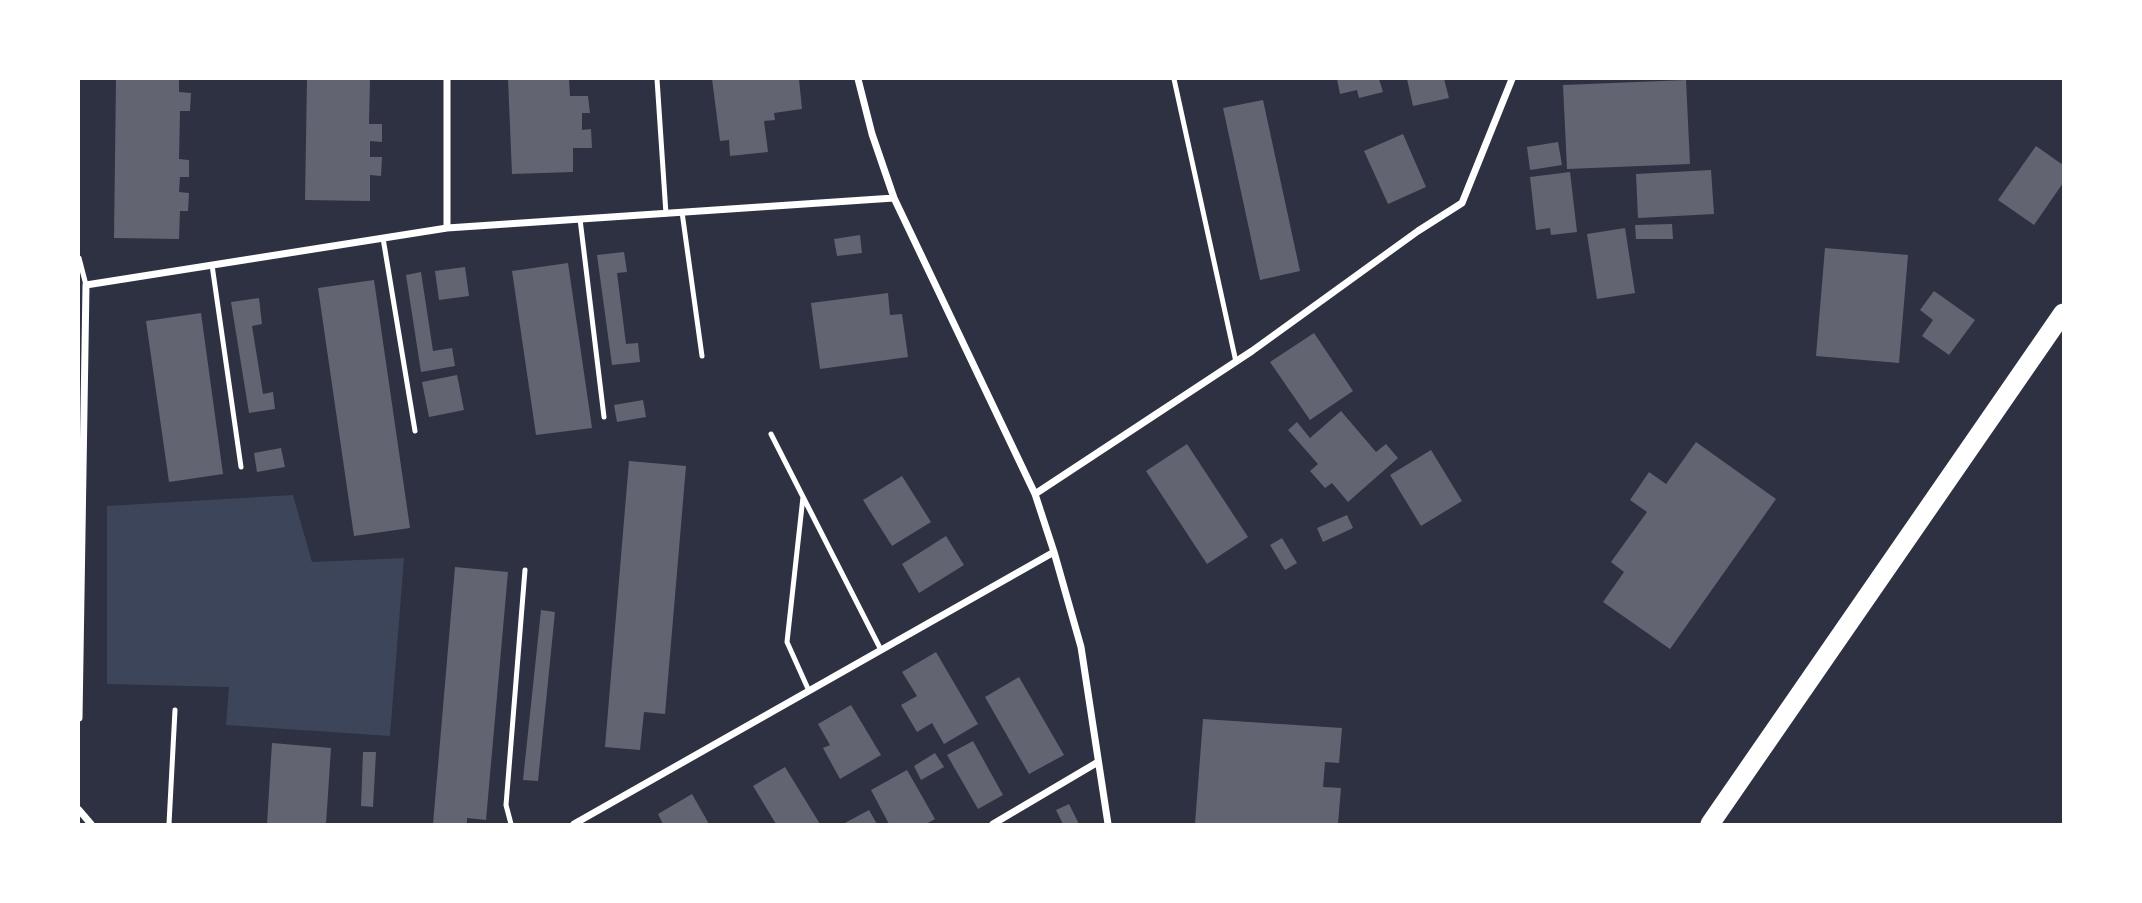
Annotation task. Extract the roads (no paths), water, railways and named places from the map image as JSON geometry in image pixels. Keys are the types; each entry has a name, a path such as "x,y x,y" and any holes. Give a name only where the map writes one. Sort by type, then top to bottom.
{"highway":[{"path":"1710,824 2063,313"}],"street":[{"path":"447,79 447,228"},
{"path":"858,79 872,134 894,198 1035,494 1081,648 1108,824"},
{"path":"1035,494 1236,362 1418,231 1462,203 1512,79"},
{"path":"79,718 86,285 447,228 894,198"},
{"path":"574,824 1054,552"},
{"path":"993,824 1098,762"},
{"path":"79,810 91,824"}],"lane":[{"path":"657,79 666,214"},
{"path":"1174,79 1236,362"},
{"path":"682,212 702,356"},
{"path":"580,219 604,417"},
{"path":"383,238 415,431"},
{"path":"79,258 86,285"},
{"path":"212,265 241,467"},
{"path":"771,434 881,650"},
{"path":"803,497 787,642 809,691"},
{"path":"511,824 506,805 525,570"},
{"path":"169,824 175,710"}]}
